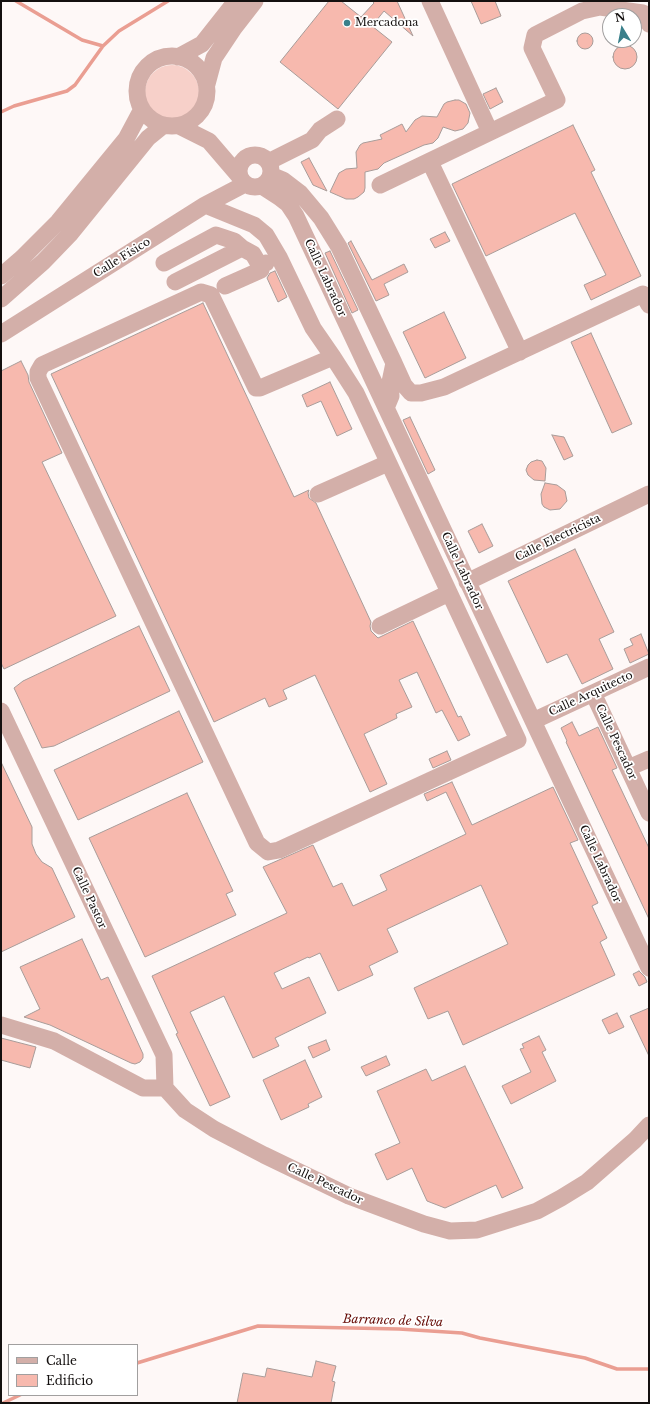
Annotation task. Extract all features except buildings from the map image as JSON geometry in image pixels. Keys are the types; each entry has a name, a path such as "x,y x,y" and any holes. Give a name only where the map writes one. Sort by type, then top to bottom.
{"street":[{"path":"178,57 202,44 236,1"},
{"path":"206,84 214,58 234,28 255,1"},
{"path":"430,1 490,132"},
{"path":"380,185 557,100 532,48 535,35 582,11 600,7 643,13 649,24"},
{"path":"267,174 262,157 257,155 247,157 214,148 172,126 151,120 142,109 138,98 138,87 141,76 147,67 156,61 167,57 178,57 191,62 201,71 206,84 207,94 205,104 205,124 214,148 242,180 255,188 267,174 312,140 320,130 337,119"},
{"path":"1,299 43,262 71,233 148,138 172,126 192,120 200,113 205,104"},
{"path":"1,276 22,258 58,222 126,139 142,109"},
{"path":"242,180 240,165 247,157"},
{"path":"430,162 520,352"},
{"path":"267,174 283,180 300,193 321,218 339,247 404,385 410,393 420,394 444,387 643,294 649,305"},
{"name":"Calle Labrador","path":"267,174 279,196 288,204 296,216 649,968"},
{"name":"Calle Físico","path":"1,334 242,180"},
{"path":"205,205 254,225 266,235 279,257 313,328 334,357 356,393 518,740 278,850 268,852 257,844 38,378 38,372 42,365 201,292 211,295 256,388 260,388 334,357"},
{"path":"164,263 216,235 234,241 242,248 253,254 261,270 225,286"},
{"path":"175,282 242,248"},
{"path":"260,266 279,257"},
{"path":"386,408 391,396 390,382 394,363"},
{"path":"318,494 388,463"},
{"name":"Calle Electricista","path":"467,582 649,494"},
{"path":"380,626 449,593"},
{"name":"Calle Arquitecto","path":"533,721 649,667"},
{"name":"Calle Pescador","path":"593,693 649,813"},
{"name":"Calle Pastor","path":"1,711 164,1055 165,1088"},
{"path":"628,768 649,759"},
{"path":"1,1025 54,1041 143,1088 165,1088"},
{"name":"Calle Pescador","path":"165,1088 186,1110 202,1122 264,1156 349,1196 424,1224 450,1231 477,1230 537,1211 587,1182 635,1140 649,1125"}],"shaded area":[{"path":"172,65 182,67 191,73 197,82 199,92 197,102 191,111 182,117 172,119 162,117 153,111 147,102 145,92 147,82 153,73 162,67"}],"waterway":[{"path":"16,1 82,40 103,46"},
{"path":"1,112 14,106 67,91 75,85 103,46 119,31 168,1"},
{"name":"Barranco de Silva","path":"138,1363 258,1326 399,1329 462,1333 480,1338 585,1358 617,1369 649,1369"},
{"name":"Barranco de Silva","path":"3,1403 18,1396"}],"place":[{"name":"Mercadona","path":"347,23"}]}
